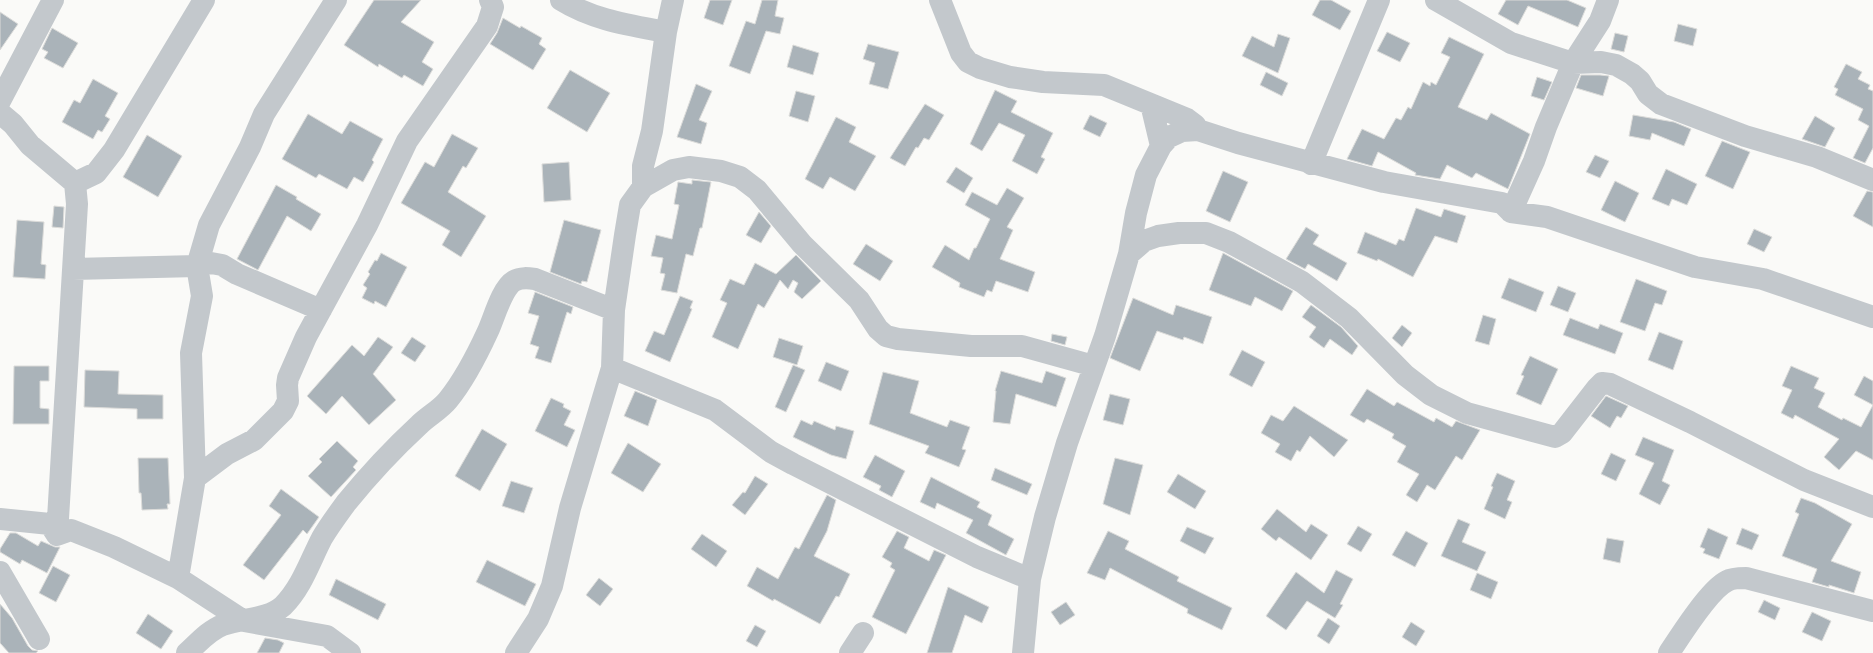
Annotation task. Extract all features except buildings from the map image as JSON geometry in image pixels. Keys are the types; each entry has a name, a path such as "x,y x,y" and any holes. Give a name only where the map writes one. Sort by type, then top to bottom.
{"street":[{"path":"0,101 53,0"},
{"path":"76,184 96,174 114,150 204,0"},
{"path":"178,578 195,478 192,352 202,296 197,266 209,225 250,147 264,114 336,0"},
{"path":"195,478 227,454 254,440 283,412 288,401 288,378 306,337 367,225 407,141 487,26 493,7 490,0"},
{"path":"561,0 578,10 607,20 666,32"},
{"path":"643,187 643,166 652,131 666,32 673,0"},
{"path":"1311,164 1379,0"},
{"path":"1436,0 1510,43 1573,63 1601,62 1616,65 1632,74 1640,82 1648,94 1661,104 1745,136 1818,157 1873,180"},
{"path":"1511,212 1534,161 1546,127 1573,63 1600,21 1608,0"},
{"path":"949,6 960,53 968,62 980,68 1010,77 1043,82 1104,85 1186,119 1195,125 1198,130"},
{"path":"1151,104 1162,146"},
{"path":"0,113 13,124 30,145 76,184 77,204 57,535"},
{"path":"1022,653 1030,579 1044,516 1067,443 1105,336 1129,254 1136,213 1146,175 1162,146 1169,137 1182,131 1198,130 1311,164 1384,182 1502,203 1511,212 1547,217 1695,267 1763,280 1873,317"},
{"path":"516,653 538,619 552,586 570,508 612,368 614,310 630,205 643,187 673,170 689,166 721,171 740,177 757,190 802,244 858,300 878,329 886,336 898,339 971,346 1022,346 1094,366"},
{"path":"1129,254 1144,241 1158,236 1179,233 1206,233 1229,242 1302,282 1349,318 1405,375 1431,395 1467,413 1555,437 1562,433 1602,383 1610,384 1690,422 1804,480 1873,507"},
{"path":"73,269 197,266 211,263 222,265 237,274 321,310"},
{"path":"187,653 209,633 223,625 244,621 272,612 286,603 306,573 322,538 346,503 400,444 420,424 443,407 452,395 468,371 504,293 514,281 524,278 535,279 614,310"},
{"path":"612,368 715,410 771,452 793,464 977,557 1030,579"},
{"path":"0,519 50,524 57,535"},
{"path":"57,535 71,530 114,547 178,578 244,621 327,636 350,653"},
{"path":"0,572 39,639"},
{"path":"1669,653 1690,622 1714,592 1728,580 1746,578 1873,611"},
{"path":"850,653 863,633"}]}
